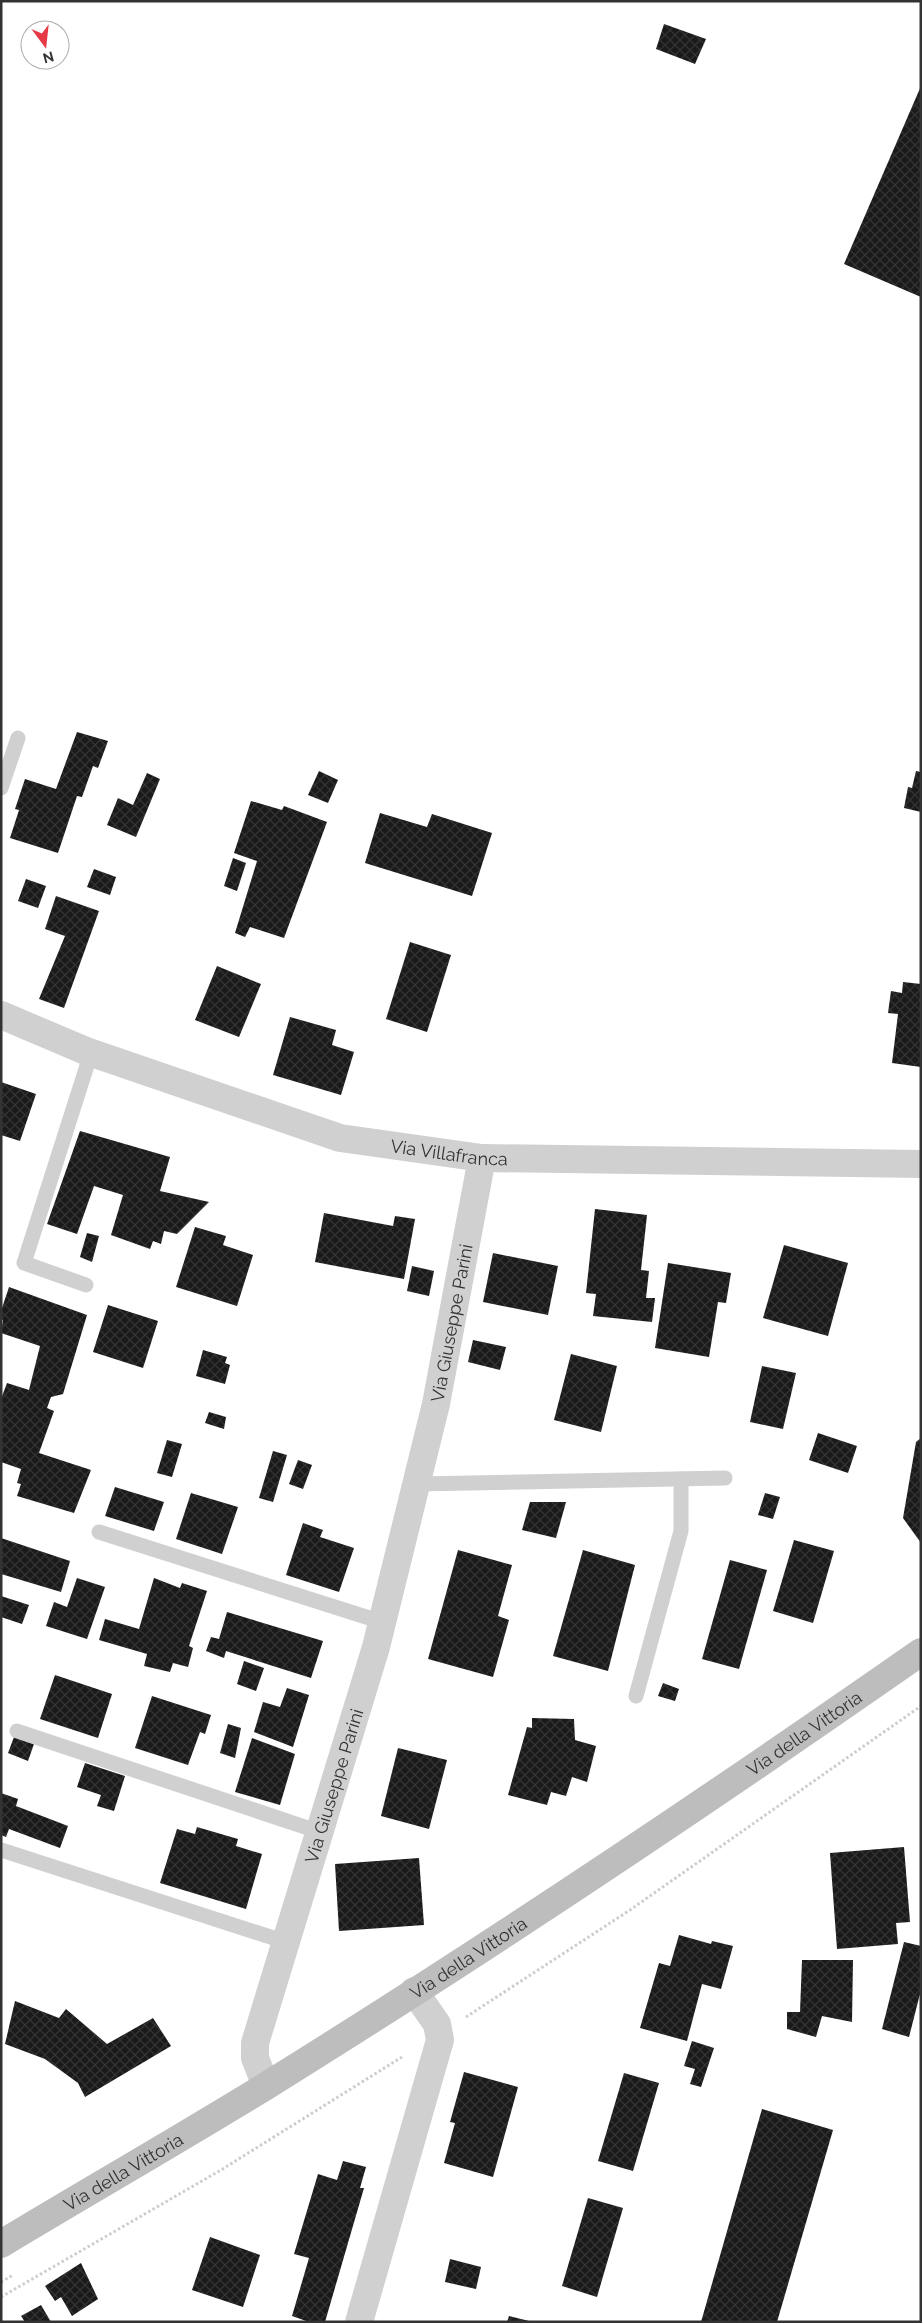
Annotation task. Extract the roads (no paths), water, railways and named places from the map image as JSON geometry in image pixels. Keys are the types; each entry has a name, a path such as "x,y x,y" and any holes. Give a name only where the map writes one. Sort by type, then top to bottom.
{"main road":[{"name":"Via della Vittoria","path":"1,2244 266,2086 414,1991 754,1769 921,1652"}],"street":[{"name":"Via Villafranca","path":"1,1015 91,1053 340,1138 482,1158 921,1164"},
{"name":"Via Giuseppe Parini","path":"266,2086 255,2058 255,2043 382,1622 436,1404 482,1158"},
{"path":"359,2322 440,2040 437,2024 414,1991"}],"lane":[{"path":"1,788 18,738"},
{"path":"86,1285 24,1263 91,1053"},
{"path":"416,1484 725,1478"},
{"path":"636,1696 681,1531 681,1479"},
{"path":"99,1532 382,1622"},
{"path":"17,1731 320,1832"},
{"path":"1,1850 286,1942"}]}
